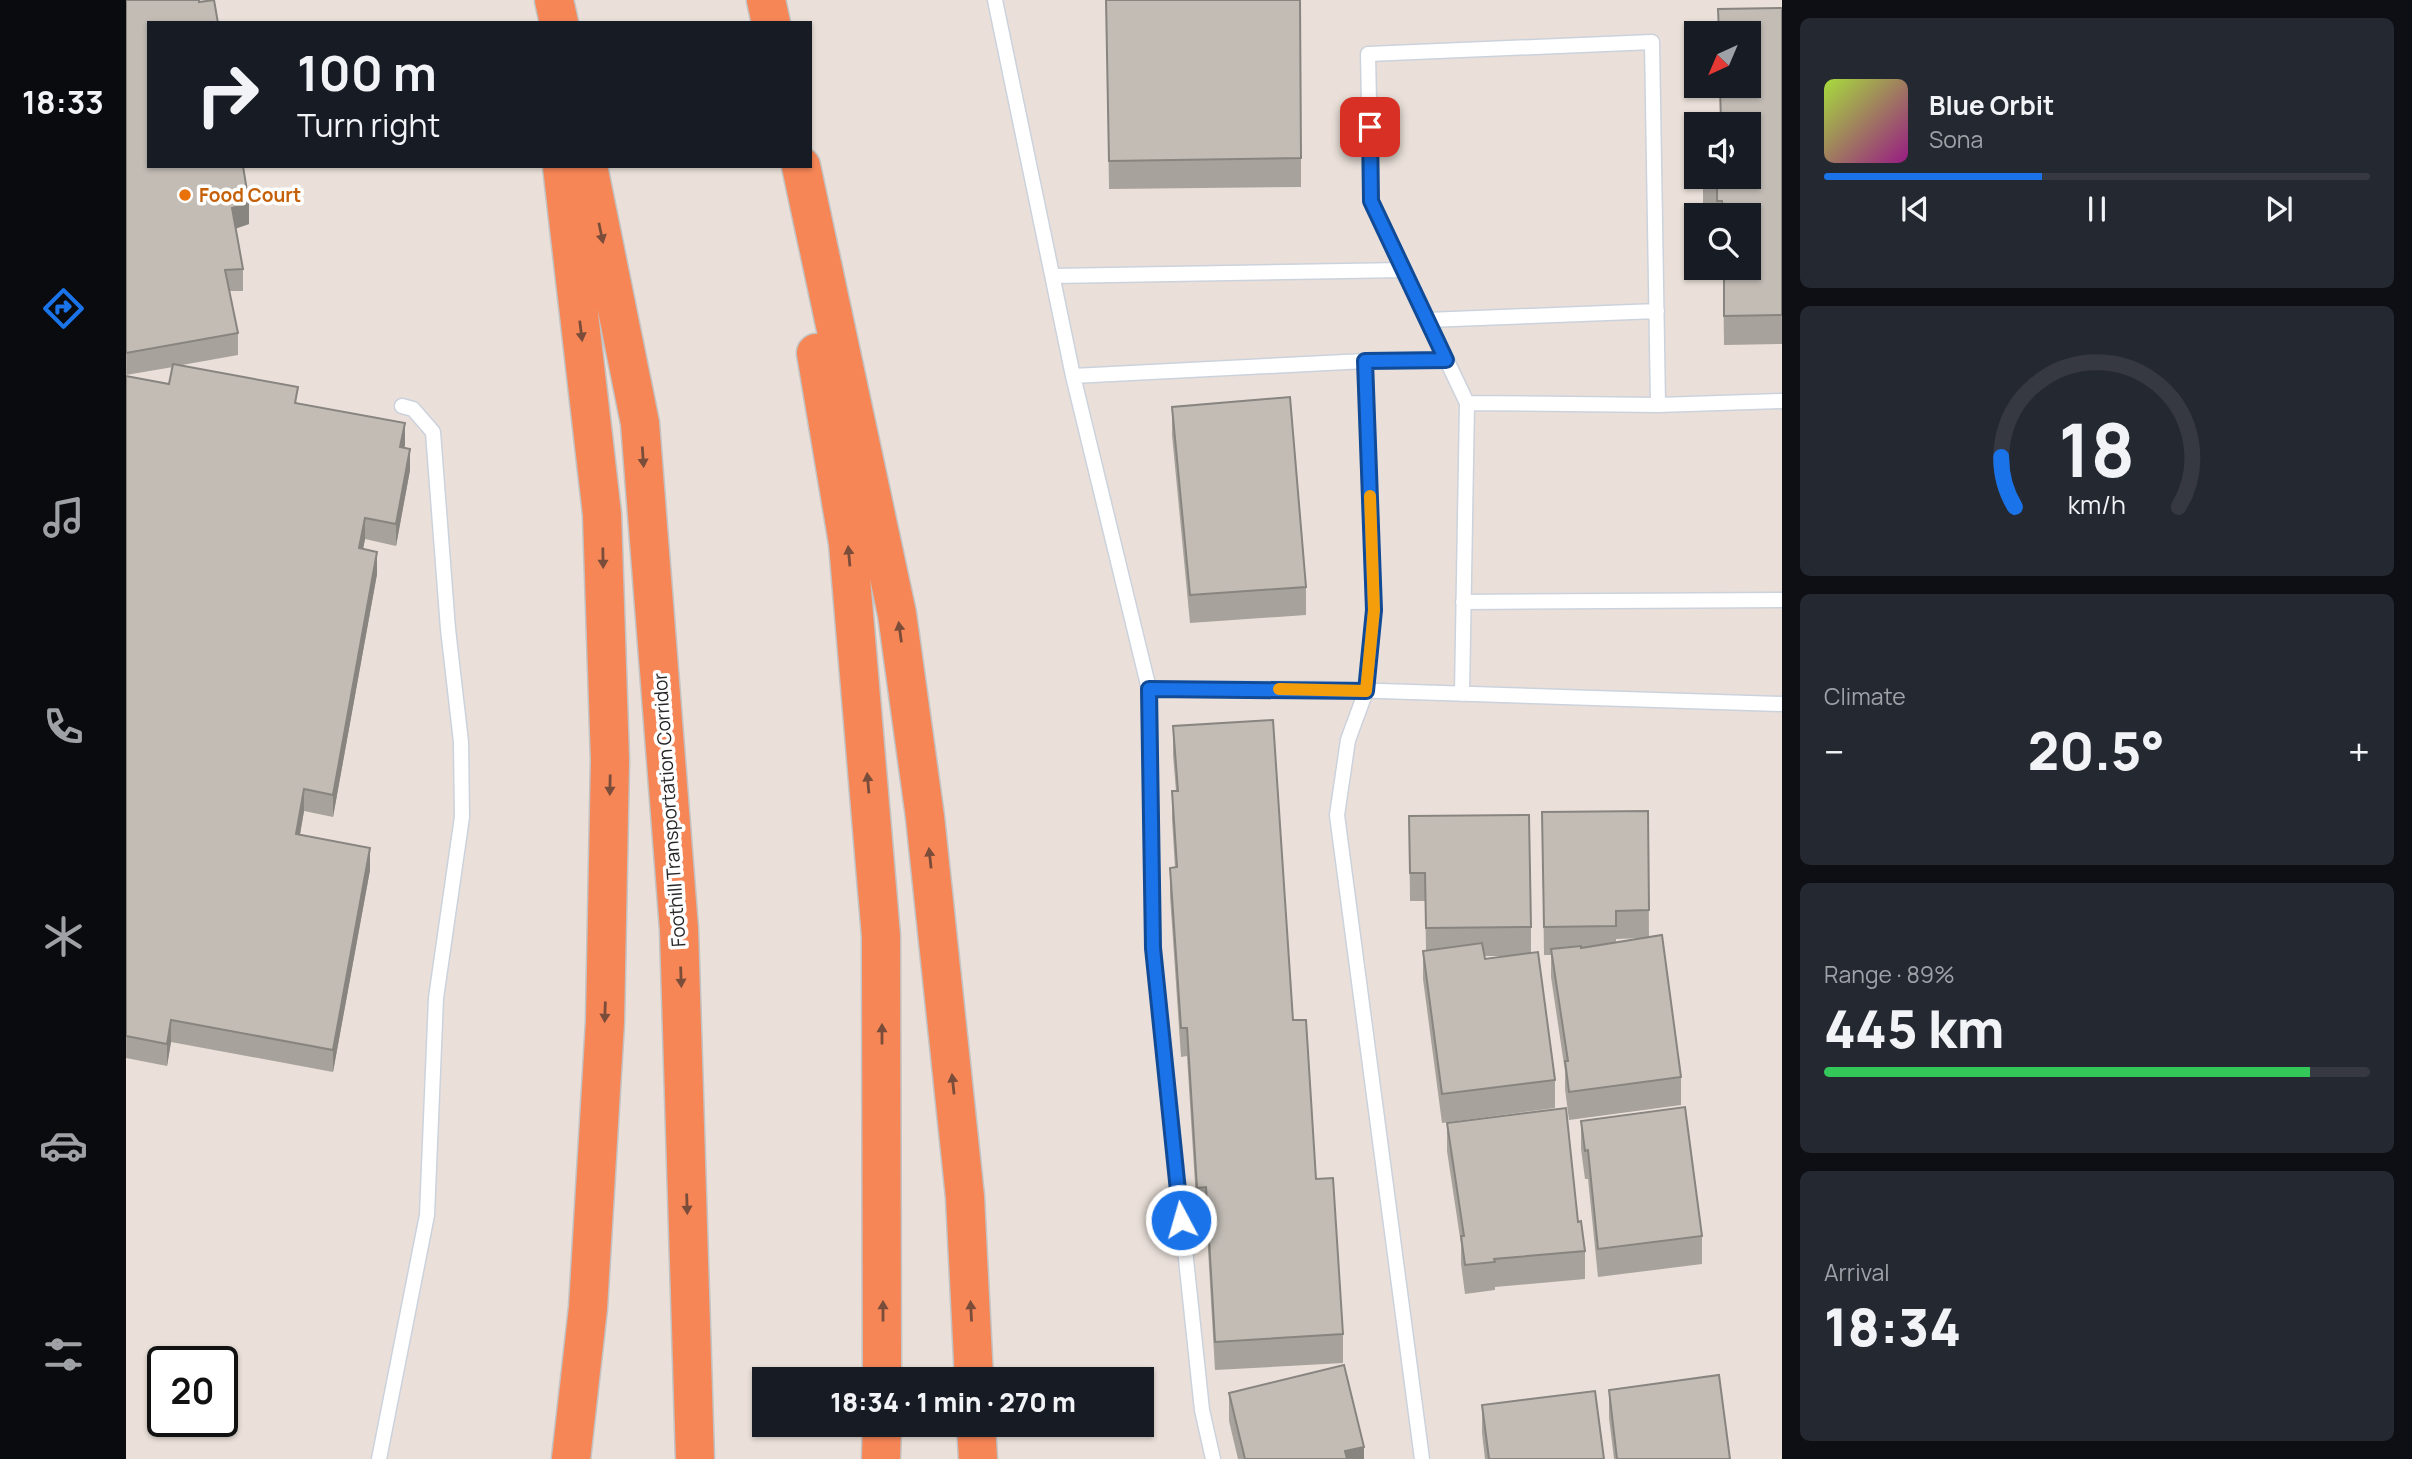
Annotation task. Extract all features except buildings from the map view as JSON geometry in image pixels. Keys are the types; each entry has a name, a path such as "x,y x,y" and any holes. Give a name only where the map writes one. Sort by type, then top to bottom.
{"highway":[{"path":"542,0 545,21"},
{"path":"554,0 559,21"},
{"path":"758,0 762,21"},
{"path":"766,0 771,21"},
{"path":"562,168 603,514 610,760 608,937 602,1077 588,1308 571,1459"},
{"name":"Foothill Transportation Corridor","path":"588,168 640,423 679,929 695,1459"},
{"path":"786,168 848,543 881,936 883,1367"},
{"path":"801,168 897,614 925,817 965,1197 973,1367"},
{"path":"881,1459 882,1437"},
{"path":"977,1437 978,1459"}],"lane":[{"path":"995,0 1073,376 1149,689 1153,948 1202,1410 1213,1459"},
{"path":"1462,694 1466,403 1371,201 1368,54 1652,42 1658,405"},
{"path":"1053,276 1404,270"},
{"path":"1427,320 1657,311"},
{"path":"1073,376 1365,361 1446,360"},
{"path":"1365,361 1374,610 1366,691 1348,740 1337,815 1422,1459"},
{"path":"1466,403 1658,405 1782,401"},
{"path":"379,1459 427,1215 436,998 454,886 464,779 448,629 433,432 413,409 402,406"},
{"path":"1463,602 1782,600"},
{"path":"1149,689 1366,691 1782,704 1782,694"}],"slow traffic":[{"path":"1279,689 1366,691 1374,610 1370,496"}],"place":[{"name":"Food Court","path":"185,195"}],"route":[{"path":"1181,1220 1153,948 1149,689 1366,691 1374,610 1365,361 1446,360 1371,201 1370,127"}]}
